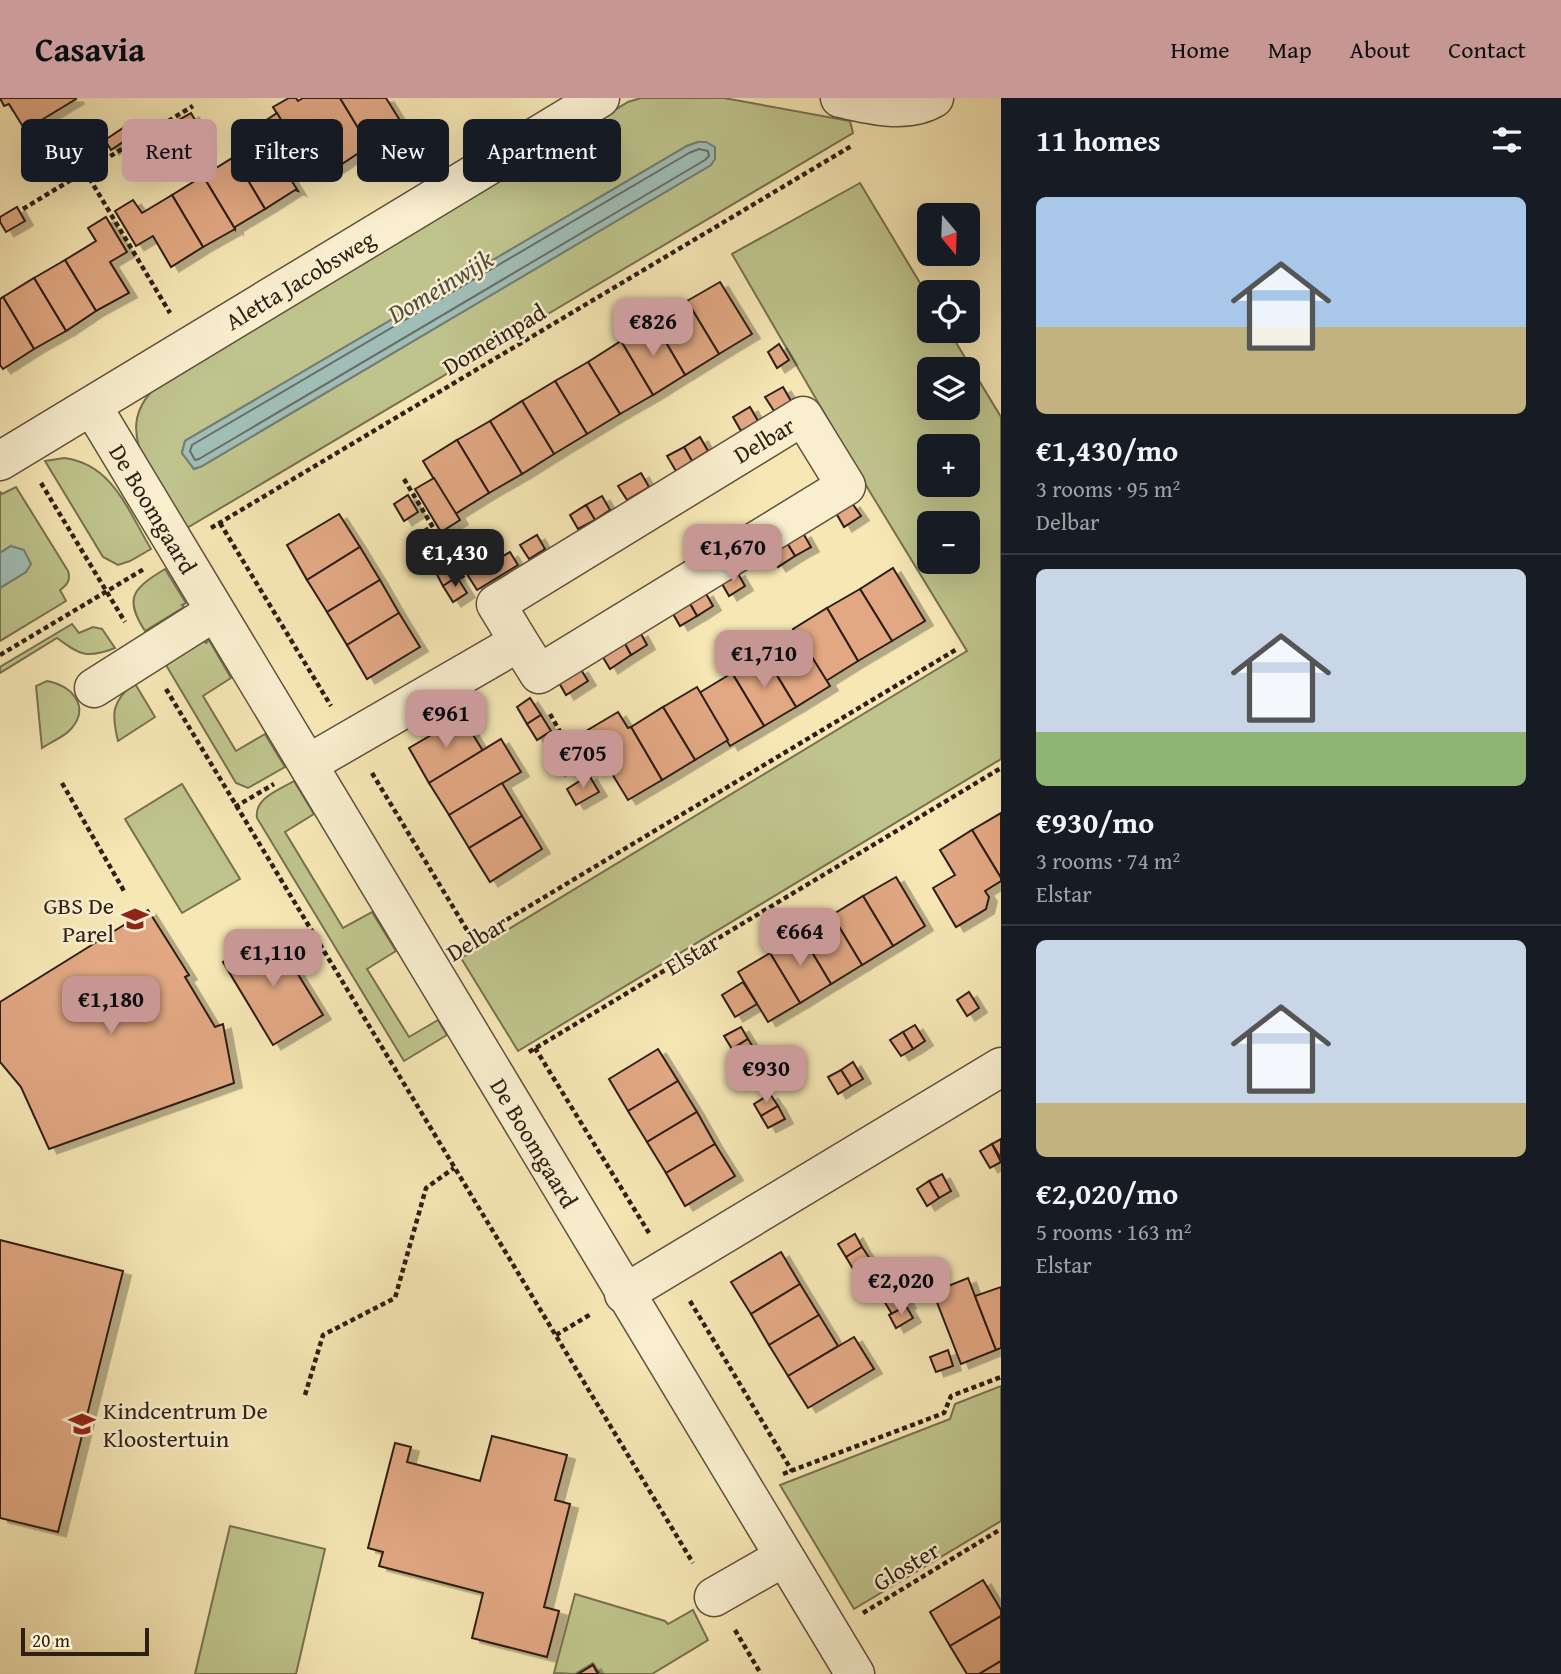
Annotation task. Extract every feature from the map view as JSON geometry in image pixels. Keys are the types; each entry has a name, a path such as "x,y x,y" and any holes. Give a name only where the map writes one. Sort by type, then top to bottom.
{"street":[{"name":"Aletta Jacobsweg","path":"10,455 600,98"},
{"path":"840,98 891,108 934,98"},
{"name":"De Boomgaard","path":"92,406 855,1674"},
{"name":"Delbar","path":"496,604 803,416 846,486 539,674"},
{"path":"496,604 539,674"},
{"path":"94,688 215,612"},
{"path":"308,764 519,642"},
{"path":"624,1294 1001,1067"},
{"path":"714,1597 784,1557"}],"path":[{"path":"108,158 193,106"},
{"name":"Domeinpad","path":"0,654 871,134 891,108"},
{"path":"23,209 68,182"},
{"path":"91,182 191,346"},
{"path":"10,455 106,591"},
{"path":"404,479 474,596 496,604"},
{"name":"Delbar","path":"429,967 957,649"},
{"path":"145,655 761,1674"},
{"path":"539,674 539,695 584,774"},
{"name":"Elstar","path":"492,1074 1001,768"},
{"path":"62,783 124,891"},
{"path":"305,1395 323,1335 395,1298 426,1188 454,1168"},
{"path":"744,1489 944,1413 951,1396 1001,1377"},
{"name":"Gloster","path":"830,1633 1001,1529"}],"green space":[{"path":"641,98 724,98 850,121 853,133 187,528 139,447 137,418 151,392 496,182 621,182 621,119 600,119 628,102","holes":["698,142 711,165 194,469 182,453 185,441"]},
{"path":"860,183 918,280 917,343 956,343 965,357 917,357 917,420 980,420 980,382 1001,417 1001,759 518,1051 461,958 967,651 920,574 980,574 980,511 917,511 917,569 732,254"},
{"path":"64,458 81,462 107,479 126,505 151,549 118,565 103,557 45,461"},
{"path":"16,487 68,571 69,580 60,590 66,601 0,641 0,588 26,572 11,546 0,553 0,492 2,494"},
{"path":"165,569 186,603 182,605 184,607 145,631 134,610 135,594 146,582"},
{"path":"72,624 79,633 93,627 102,629 115,648 84,654 57,638 0,673 0,667"},
{"path":"209,640 231,678 203,696 236,751 265,734 285,767 248,788 236,783 166,665"},
{"path":"47,681 70,692 76,698 79,712 77,720 68,732 42,748 36,686"},
{"path":"134,682 155,717 118,741 114,722 115,708 121,696"},
{"path":"294,781 314,814 285,832 343,928 372,912 396,951 367,969 409,1037 438,1020 447,1035 404,1061 257,818 259,805 263,800"},
{"path":"182,784 240,879 182,913 125,819"},
{"path":"1001,1386 1001,1521 854,1609 780,1485 950,1419 955,1404"},
{"path":"230,1526 325,1549 296,1674 195,1674"},
{"path":"575,1594 668,1624 693,1610 708,1640 652,1674 600,1674 593,1663 575,1674 554,1673"}],"water":[{"path":"698,142 706,142 715,147 715,159 711,165 202,466 194,469 182,453 185,441"},
{"path":"11,546 24,550 31,564 26,572 0,588 0,553"}],"building":[{"path":"0,98 76,99 43,119 21,119 21,124 9,104 4,106"},
{"path":"289,98 296,98 298,101 303,98 340,98 357,126 357,154 343,163 343,119 280,119 273,107"},
{"path":"340,98 386,98 399,119 357,119 357,126"},
{"path":"191,113 194,119 180,119"},
{"path":"277,113 281,119 268,119"},
{"path":"122,129 122,143 111,150 108,138"},
{"path":"231,159 231,182 249,182 265,209 235,229 207,182 217,182 217,167"},
{"path":"193,182 207,182 235,229 203,247 172,195"},
{"path":"249,182 292,182 298,191 295,190 265,209"},
{"path":"172,195 203,247 171,267 153,236 136,246 115,211 133,200 142,213"},
{"path":"17,207 25,221 6,232 0,217"},
{"path":"106,217 127,252 110,262 129,293 96,311 65,260 96,241 88,228"},
{"path":"65,260 96,311 66,331 34,278"},
{"path":"34,278 66,331 34,349 3,297"},
{"path":"720,282 752,334 719,354 687,301"},
{"path":"3,297 34,349 3,369 0,365 0,299"},
{"path":"687,301 719,354 685,375 654,322"},
{"path":"654,322 685,375 653,395 621,341"},
{"path":"621,341 653,395 620,414 588,362"},
{"path":"779,344 789,360 777,368 768,352"},
{"path":"588,362 620,414 587,434 555,381"},
{"path":"555,381 587,434 554,454 522,401"},
{"path":"783,387 791,401 774,411 765,397"},
{"path":"522,401 554,454 522,474 490,421"},
{"path":"750,407 758,421 741,431 733,417"},
{"path":"490,421 522,474 489,493 457,440"},
{"path":"700,437 708,451 692,461 684,447"},
{"path":"457,440 489,493 455,514 423,461"},
{"path":"684,447 692,461 676,471 667,456"},
{"path":"641,473 649,487 627,500 618,486"},
{"path":"434,478 460,520 441,532 415,489"},
{"path":"408,495 418,512 404,521 394,504"},
{"path":"602,496 610,510 595,520 586,505"},
{"path":"852,503 861,516 844,527 836,513"},
{"path":"586,505 595,520 578,529 570,515"},
{"path":"339,514 360,547 307,580 287,545"},
{"path":"427,528 438,545 424,553 414,536"},
{"path":"803,533 811,547 795,556 787,543"},
{"path":"537,535 545,549 529,559 520,545"},
{"path":"787,543 795,556 778,567 770,553"},
{"path":"477,546 488,565 510,552 518,565 477,590 457,558"},
{"path":"360,547 380,580 327,612 307,580"},
{"path":"447,561 457,577 443,586 434,569"},
{"path":"893,568 925,621 892,641 860,589"},
{"path":"737,572 745,586 729,596 721,582"},
{"path":"457,577 467,593 453,602 443,586"},
{"path":"380,580 399,613 347,645 327,612"},
{"path":"860,589 892,641 858,661 827,608"},
{"path":"705,592 713,606 697,616 689,602"},
{"path":"689,602 697,616 680,626 672,612"},
{"path":"827,608 858,661 826,681 793,629"},
{"path":"399,613 420,647 367,679 347,645"},
{"path":"640,632 647,645 631,655 624,642"},
{"path":"797,633 830,686 796,707 764,654"},
{"path":"624,642 631,655 610,669 601,654"},
{"path":"764,654 796,707 764,726 732,673"},
{"path":"580,668 588,681 566,695 558,681"},
{"path":"732,673 764,726 730,746 699,693"},
{"path":"697,687 728,740 695,760 663,707"},
{"path":"530,698 541,715 527,724 517,707"},
{"path":"663,707 695,760 662,780 631,727"},
{"path":"618,712 628,728 631,727 662,780 628,800 586,731"},
{"path":"541,715 551,731 537,740 527,724"},
{"path":"462,717 483,751 429,783 409,748"},
{"path":"501,739 521,772 449,815 429,783"},
{"path":"561,748 570,764 557,772 547,756"},
{"path":"589,775 599,792 576,805 567,789"},
{"path":"502,783 522,816 469,848 449,815"},
{"path":"1001,813 1001,878 972,830"},
{"path":"522,816 542,849 490,882 469,848"},
{"path":"972,830 1001,881 985,891 989,897 986,909 956,927 933,888 955,875 940,850"},
{"path":"896,877 925,926 893,946 863,896"},
{"path":"863,896 893,946 862,965 832,915"},
{"path":"148,910 189,975 185,977 215,1027 223,1024 234,1083 49,1149 21,1087 0,1062 0,1002"},
{"path":"832,915 862,965 831,984 801,934"},
{"path":"272,932 323,1015 273,1045 223,962"},
{"path":"801,934 831,984 800,1003 770,953"},
{"path":"770,953 800,1003 768,1022 738,972"},
{"path":"743,982 757,1004 735,1017 722,995"},
{"path":"969,992 979,1008 967,1016 957,1000"},
{"path":"915,1025 925,1041 913,1049 903,1032"},
{"path":"741,1027 748,1039 732,1049 724,1036"},
{"path":"903,1032 913,1049 901,1056 890,1040"},
{"path":"748,1039 756,1052 739,1061 732,1049"},
{"path":"658,1049 678,1081 628,1111 609,1079"},
{"path":"853,1062 863,1079 851,1086 841,1070"},
{"path":"841,1070 851,1086 838,1094 828,1077"},
{"path":"678,1081 697,1112 647,1142 628,1111"},
{"path":"770,1094 778,1106 761,1116 754,1104"},
{"path":"778,1106 785,1119 768,1128 761,1116"},
{"path":"697,1112 715,1144 666,1173 647,1142"},
{"path":"1001,1139 1001,1158 992,1144"},
{"path":"715,1144 735,1176 685,1206 666,1173"},
{"path":"992,1144 1001,1162 990,1168 980,1151"},
{"path":"942,1174 951,1191 939,1198 929,1181"},
{"path":"929,1181 939,1198 927,1206 917,1189"},
{"path":"855,1234 862,1247 846,1257 838,1244"},
{"path":"0,1240 123,1271 58,1532 0,1518"},
{"path":"862,1247 870,1259 853,1269 846,1257"},
{"path":"781,1252 800,1284 751,1314 731,1282"},
{"path":"968,1278 996,1350 961,1364 933,1292"},
{"path":"800,1284 819,1315 769,1345 751,1314"},
{"path":"1001,1287 1001,1348 996,1350 975,1296"},
{"path":"901,1292 908,1304 892,1314 884,1301"},
{"path":"906,1306 913,1318 896,1328 889,1315"},
{"path":"819,1315 838,1346 788,1376 769,1345"},
{"path":"854,1337 874,1369 808,1408 788,1376"},
{"path":"948,1350 953,1366 936,1372 930,1357"},
{"path":"492,1436 567,1455 555,1500 570,1504 544,1607 559,1611 547,1657 472,1638 483,1593 379,1566 383,1552 368,1548 395,1443 411,1447 407,1462 480,1481"},
{"path":"983,1580 1001,1610 1001,1616 950,1646 930,1612"},
{"path":"1001,1616 1001,1661 979,1674 967,1674 950,1646"},
{"path":"1001,1661 1001,1674 979,1674"},
{"path":"593,1665 598,1674 578,1674"}],"place":[{"name":"GBS De Parel","path":"135,919"},
{"name":"Kindcentrum De Kloostertuin","path":"82,1424"}],"water label":[{"name":"Domeinwijk","path":"440,286"}]}
